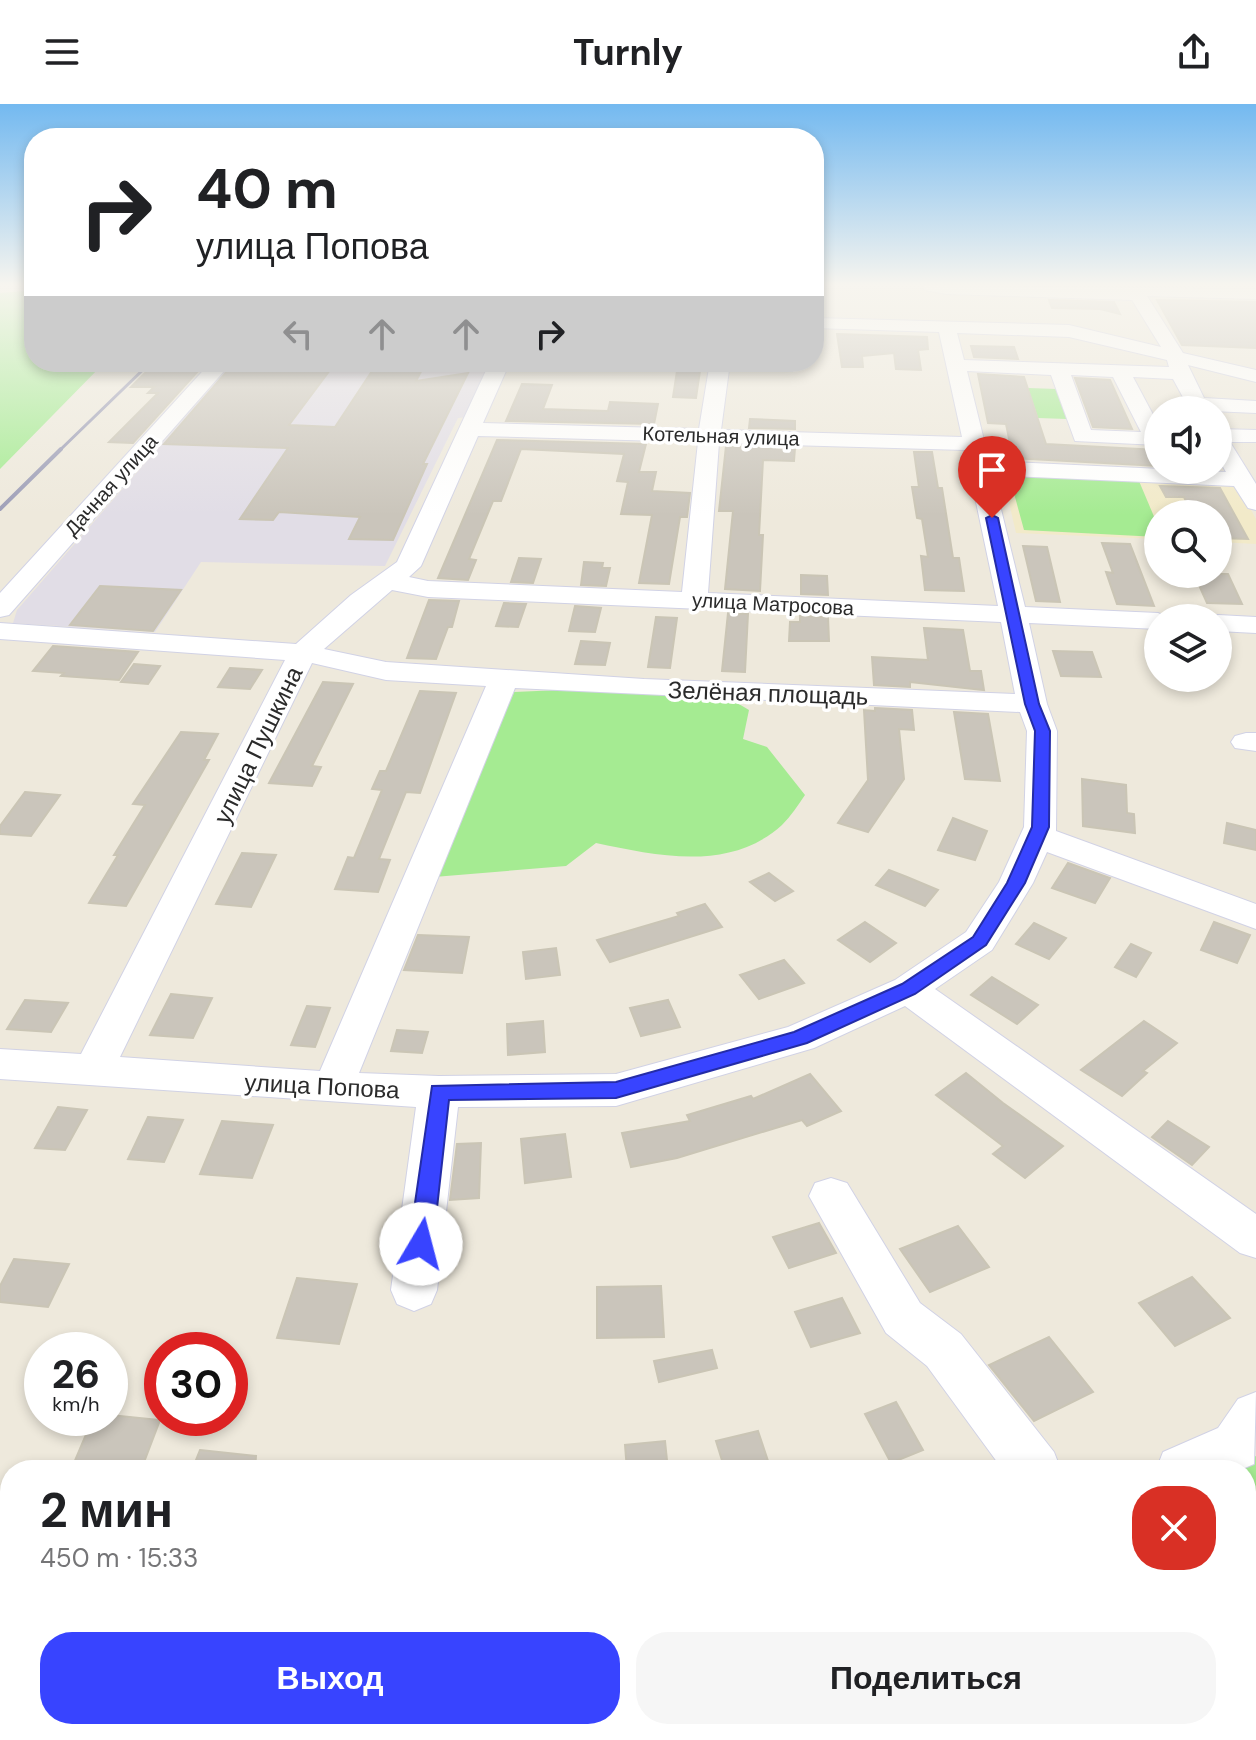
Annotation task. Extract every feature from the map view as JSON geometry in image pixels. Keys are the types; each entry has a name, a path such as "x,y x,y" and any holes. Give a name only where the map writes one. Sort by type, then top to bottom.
{"street":[{"path":"1173,362 1256,376"},
{"path":"955,365 1120,371 1178,364"},
{"path":"1178,364 1193,396"},
{"name":"улица Попова","path":"0,1064 439,1092 616,1090 800,1038 908,989 979,941 1016,883 1041,827 1042,731 1032,704 955,365"},
{"path":"1059,369 1083,436 1144,439"},
{"path":"1120,371 1144,416"},
{"name":"Дачная улица","path":"0,609 65,550 214,372"},
{"name":"улица Пушкина","path":"92,1072 303,653 360,601 408,566 496,372"},
{"path":"694,600 709,436 719,372"},
{"path":"1232,407 1256,407"},
{"name":"Котельная улица","path":"470,429 973,444"},
{"path":"1232,439 1256,436"},
{"path":"1232,464 1256,503"},
{"path":"1012,469 1241,479"},
{"name":"улица Матросова","path":"388,581 428,589 1144,621"},
{"path":"1232,624 1256,625"},
{"name":"Зелёная площадь","path":"0,631 303,653 386,671 644,688 1032,704"},
{"path":"333,1087 504,679"},
{"path":"1037,836 1154,882 1256,917"},
{"path":"908,989 1256,1239"},
{"path":"414,1290 439,1092"},
{"path":"831,1196 903,1318 944,1350 1027,1460"},
{"path":"1204,1460 1236,1446 1256,1416"}],"shaded area":[{"path":"224,372 486,372 467,417 458,418 385,566 201,562 155,632 13,623 17,610"},
{"path":"1002,472 1144,479 1144,484 1236,483 1256,519 1256,544 1232,543 1232,500 1144,500 1144,538 1016,533"}],"green space":[{"path":"0,362 24,362 24,372 95,372 0,469"},
{"path":"1028,388 1057,389 1067,419 1038,418"},
{"path":"1009,475 1139,481 1147,500 1144,500 1144,536 1024,530"},
{"path":"560,690 727,697 749,710 743,739 767,747 805,795 782,825 762,840 717,855 668,855 596,843 566,866 434,877 514,692"}],"building":[{"path":"841,362 863,362 863,367 842,367"},
{"path":"895,362 920,362 921,370 896,369"},
{"path":"146,372 197,372 133,443 109,442 158,393 148,393 154,387 131,387"},
{"path":"226,372 329,372 289,425 335,427 371,372 421,372 416,381 468,373 423,464 427,464 393,540 349,539 360,517 279,512 273,520 240,519 288,448 164,444"},
{"path":"677,372 700,372 696,398 673,397"},
{"path":"978,374 1024,377 1046,444 1144,449 1144,465 1013,458 1006,424 988,423"},
{"path":"1075,378 1110,380 1132,429 1093,427"},
{"path":"522,384 552,385 543,409 608,411 610,402 658,404 654,424 506,421"},
{"path":"750,419 795,421 795,429 749,428"},
{"path":"497,440 646,444 639,472 656,472 652,491 690,493 687,517 680,517 669,584 639,583 652,515 621,514 628,482 617,481 624,454 521,449 501,501 493,501 469,559 476,560 468,580 438,578"},
{"path":"726,446 795,448 794,461 763,460 760,591 725,589 733,511 719,511"},
{"path":"914,452 932,452 938,488 942,488 953,558 959,558 964,591 925,590 921,556 928,557 922,519 917,518 912,487 919,487"},
{"path":"1160,486 1220,488 1227,500 1185,500 1184,497 1166,497"},
{"path":"1232,510 1248,539 1232,538"},
{"path":"1102,543 1130,544 1144,588 1147,588 1153,604 1117,604 1106,572 1113,573"},
{"path":"1023,546 1047,547 1060,602 1036,601"},
{"path":"519,558 541,559 533,583 511,582"},
{"path":"584,562 603,563 602,568 610,568 606,586 581,585"},
{"path":"801,575 827,576 828,595 801,594"},
{"path":"1232,583 1242,604 1207,603 1200,588 1232,588"},
{"path":"100,586 181,590 153,631 70,625"},
{"path":"429,600 459,601 452,627 448,627 436,659 407,658"},
{"path":"504,603 526,604 518,627 496,626"},
{"path":"575,606 601,608 595,632 569,631"},
{"path":"728,613 748,614 745,672 722,671"},
{"path":"800,616 828,617 829,641 789,641 790,622 800,622"},
{"path":"656,617 677,618 670,668 648,667"},
{"path":"924,628 963,630 970,671 981,671 984,690 910,682 910,687 874,685 872,657 928,660"},
{"path":"581,641 610,643 605,665 575,664"},
{"path":"53,646 138,652 119,680 33,671"},
{"path":"1053,651 1092,652 1101,677 1061,676"},
{"path":"134,664 160,666 148,684 121,682"},
{"path":"230,668 262,670 250,689 218,687"},
{"path":"323,682 353,684 312,766 321,767 312,786 269,783"},
{"path":"420,691 456,693 420,793 406,792 379,859 390,860 378,892 335,889 348,857 354,858 382,790 372,789 380,771 386,771"},
{"path":"875,708 912,710 914,730 899,729 904,779 868,832 838,823 868,780 864,710 875,711"},
{"path":"954,712 988,714 1000,781 965,779"},
{"path":"181,732 218,734 204,760 209,760 126,906 89,903 145,805 133,804"},
{"path":"1082,779 1126,785 1127,813 1134,814 1135,833 1083,826"},
{"path":"25,792 60,795 31,836 0,834 0,826"},
{"path":"953,818 987,831 975,860 938,850"},
{"path":"1227,823 1256,830 1256,850 1224,843"},
{"path":"242,853 276,855 251,907 216,904"},
{"path":"1068,863 1110,878 1095,903 1052,888"},
{"path":"889,870 938,890 925,906 876,885"},
{"path":"769,873 793,891 775,901 750,882"},
{"path":"705,904 722,927 610,962 597,940 679,916 677,913"},
{"path":"865,922 896,943 870,962 838,940"},
{"path":"1214,922 1250,935 1237,963 1201,950"},
{"path":"1034,923 1066,938 1049,959 1016,944"},
{"path":"418,935 469,937 462,973 404,970"},
{"path":"1131,944 1151,953 1136,977 1115,967"},
{"path":"556,948 560,975 526,979 523,952"},
{"path":"784,960 804,983 759,999 740,975"},
{"path":"992,977 1038,1005 1017,1024 971,995"},
{"path":"171,994 212,998 193,1038 150,1035"},
{"path":"25,1000 68,1003 51,1032 7,1029"},
{"path":"668,1000 680,1027 641,1036 630,1008"},
{"path":"307,1006 330,1008 315,1047 291,1045"},
{"path":"543,1021 545,1052 508,1055 507,1024"},
{"path":"1144,1021 1177,1043 1143,1071 1147,1073 1122,1096 1081,1070"},
{"path":"397,1030 428,1032 422,1053 391,1051"},
{"path":"966,1073 1063,1146 1025,1178 993,1154 1003,1146 936,1095"},
{"path":"810,1074 841,1111 807,1126 802,1120 677,1158 631,1167 622,1133 690,1121 687,1115 751,1096 753,1099"},
{"path":"58,1107 87,1110 65,1150 35,1148"},
{"path":"148,1117 183,1120 164,1162 128,1159"},
{"path":"222,1121 273,1125 252,1178 200,1174"},
{"path":"1168,1121 1209,1147 1192,1165 1152,1137"},
{"path":"565,1134 571,1177 525,1183 521,1139"},
{"path":"481,1143 479,1198 450,1200 457,1144"},
{"path":"819,1223 836,1253 789,1268 773,1237"},
{"path":"958,1226 989,1267 930,1292 900,1249"},
{"path":"14,1259 69,1264 48,1307 0,1302 0,1286"},
{"path":"1192,1277 1230,1318 1175,1346 1139,1303"},
{"path":"297,1278 357,1284 339,1344 277,1338"},
{"path":"661,1286 664,1337 597,1338 597,1287"},
{"path":"842,1298 860,1333 811,1347 795,1312"},
{"path":"1049,1337 1093,1392 1034,1421 989,1365"},
{"path":"712,1350 717,1368 659,1382 654,1361"},
{"path":"896,1402 923,1450 898,1460 889,1460 865,1414"},
{"path":"128,1417 144,1418 144,1436 154,1436 145,1460 75,1460 85,1436 128,1436"},
{"path":"758,1431 768,1460 722,1460 716,1441"},
{"path":"665,1441 667,1460 626,1460 625,1445"},
{"path":"200,1450 256,1456 256,1460 196,1460"}],"railway":[{"path":"59,451 141,372"},
{"path":"0,509 61,449"}],"route":[{"path":"421,1244 439,1092 616,1090 800,1038 908,989 979,941 1016,883 1041,827 1042,731 1032,704 992,518"}]}
